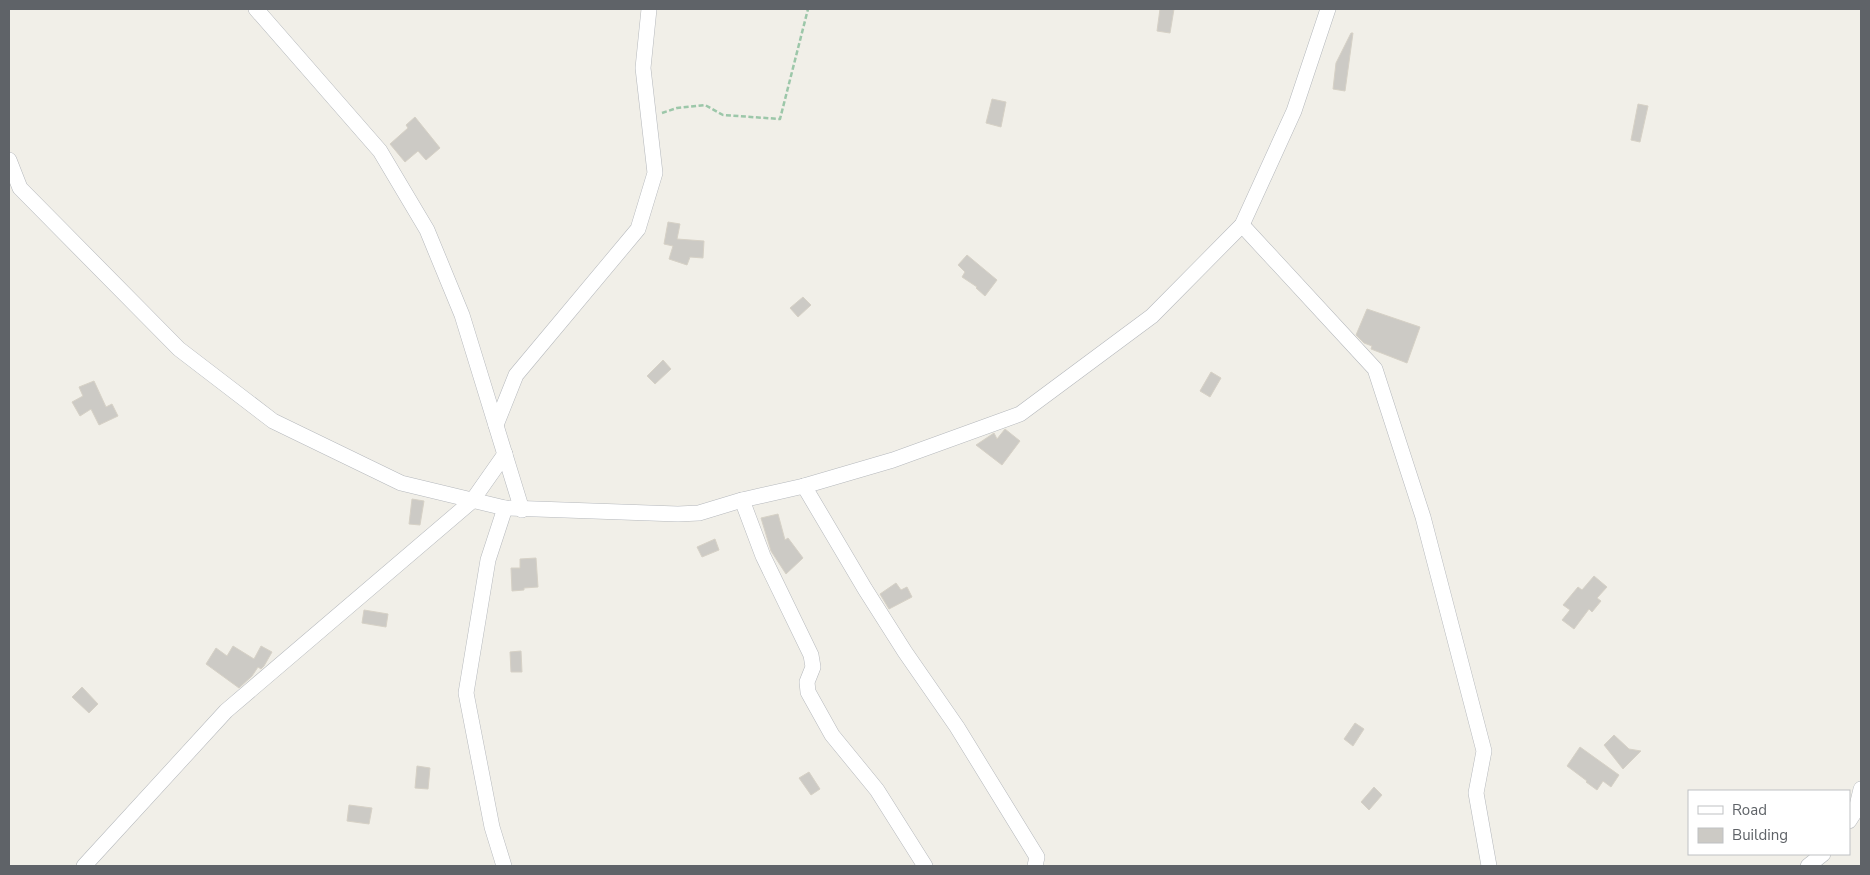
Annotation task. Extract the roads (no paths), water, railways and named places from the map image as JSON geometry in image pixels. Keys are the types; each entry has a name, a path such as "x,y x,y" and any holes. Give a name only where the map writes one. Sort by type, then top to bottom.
{"street":[{"path":"256,9 380,151 427,230 462,315 522,510"},
{"path":"496,425 516,375 638,229 655,174 643,68 649,9"},
{"path":"9,160 20,188 179,349 273,421 401,484 505,508 687,514 804,486 893,460 1020,414 1152,316 1242,225 1294,111 1328,9"},
{"path":"1242,225 1375,369 1423,517 1484,751 1476,793 1489,866"},
{"path":"84,866 226,711 472,500 505,454"},
{"path":"804,486 865,589 905,652 957,727 1038,857 1035,866"},
{"path":"742,500 763,556 811,656 813,667 808,682 808,692 832,735 877,790 925,866"},
{"path":"504,866 492,827 466,693 488,560 505,508"},
{"path":"1850,819 1856,810 1861,789"},
{"path":"1808,866 1822,855"}]}
